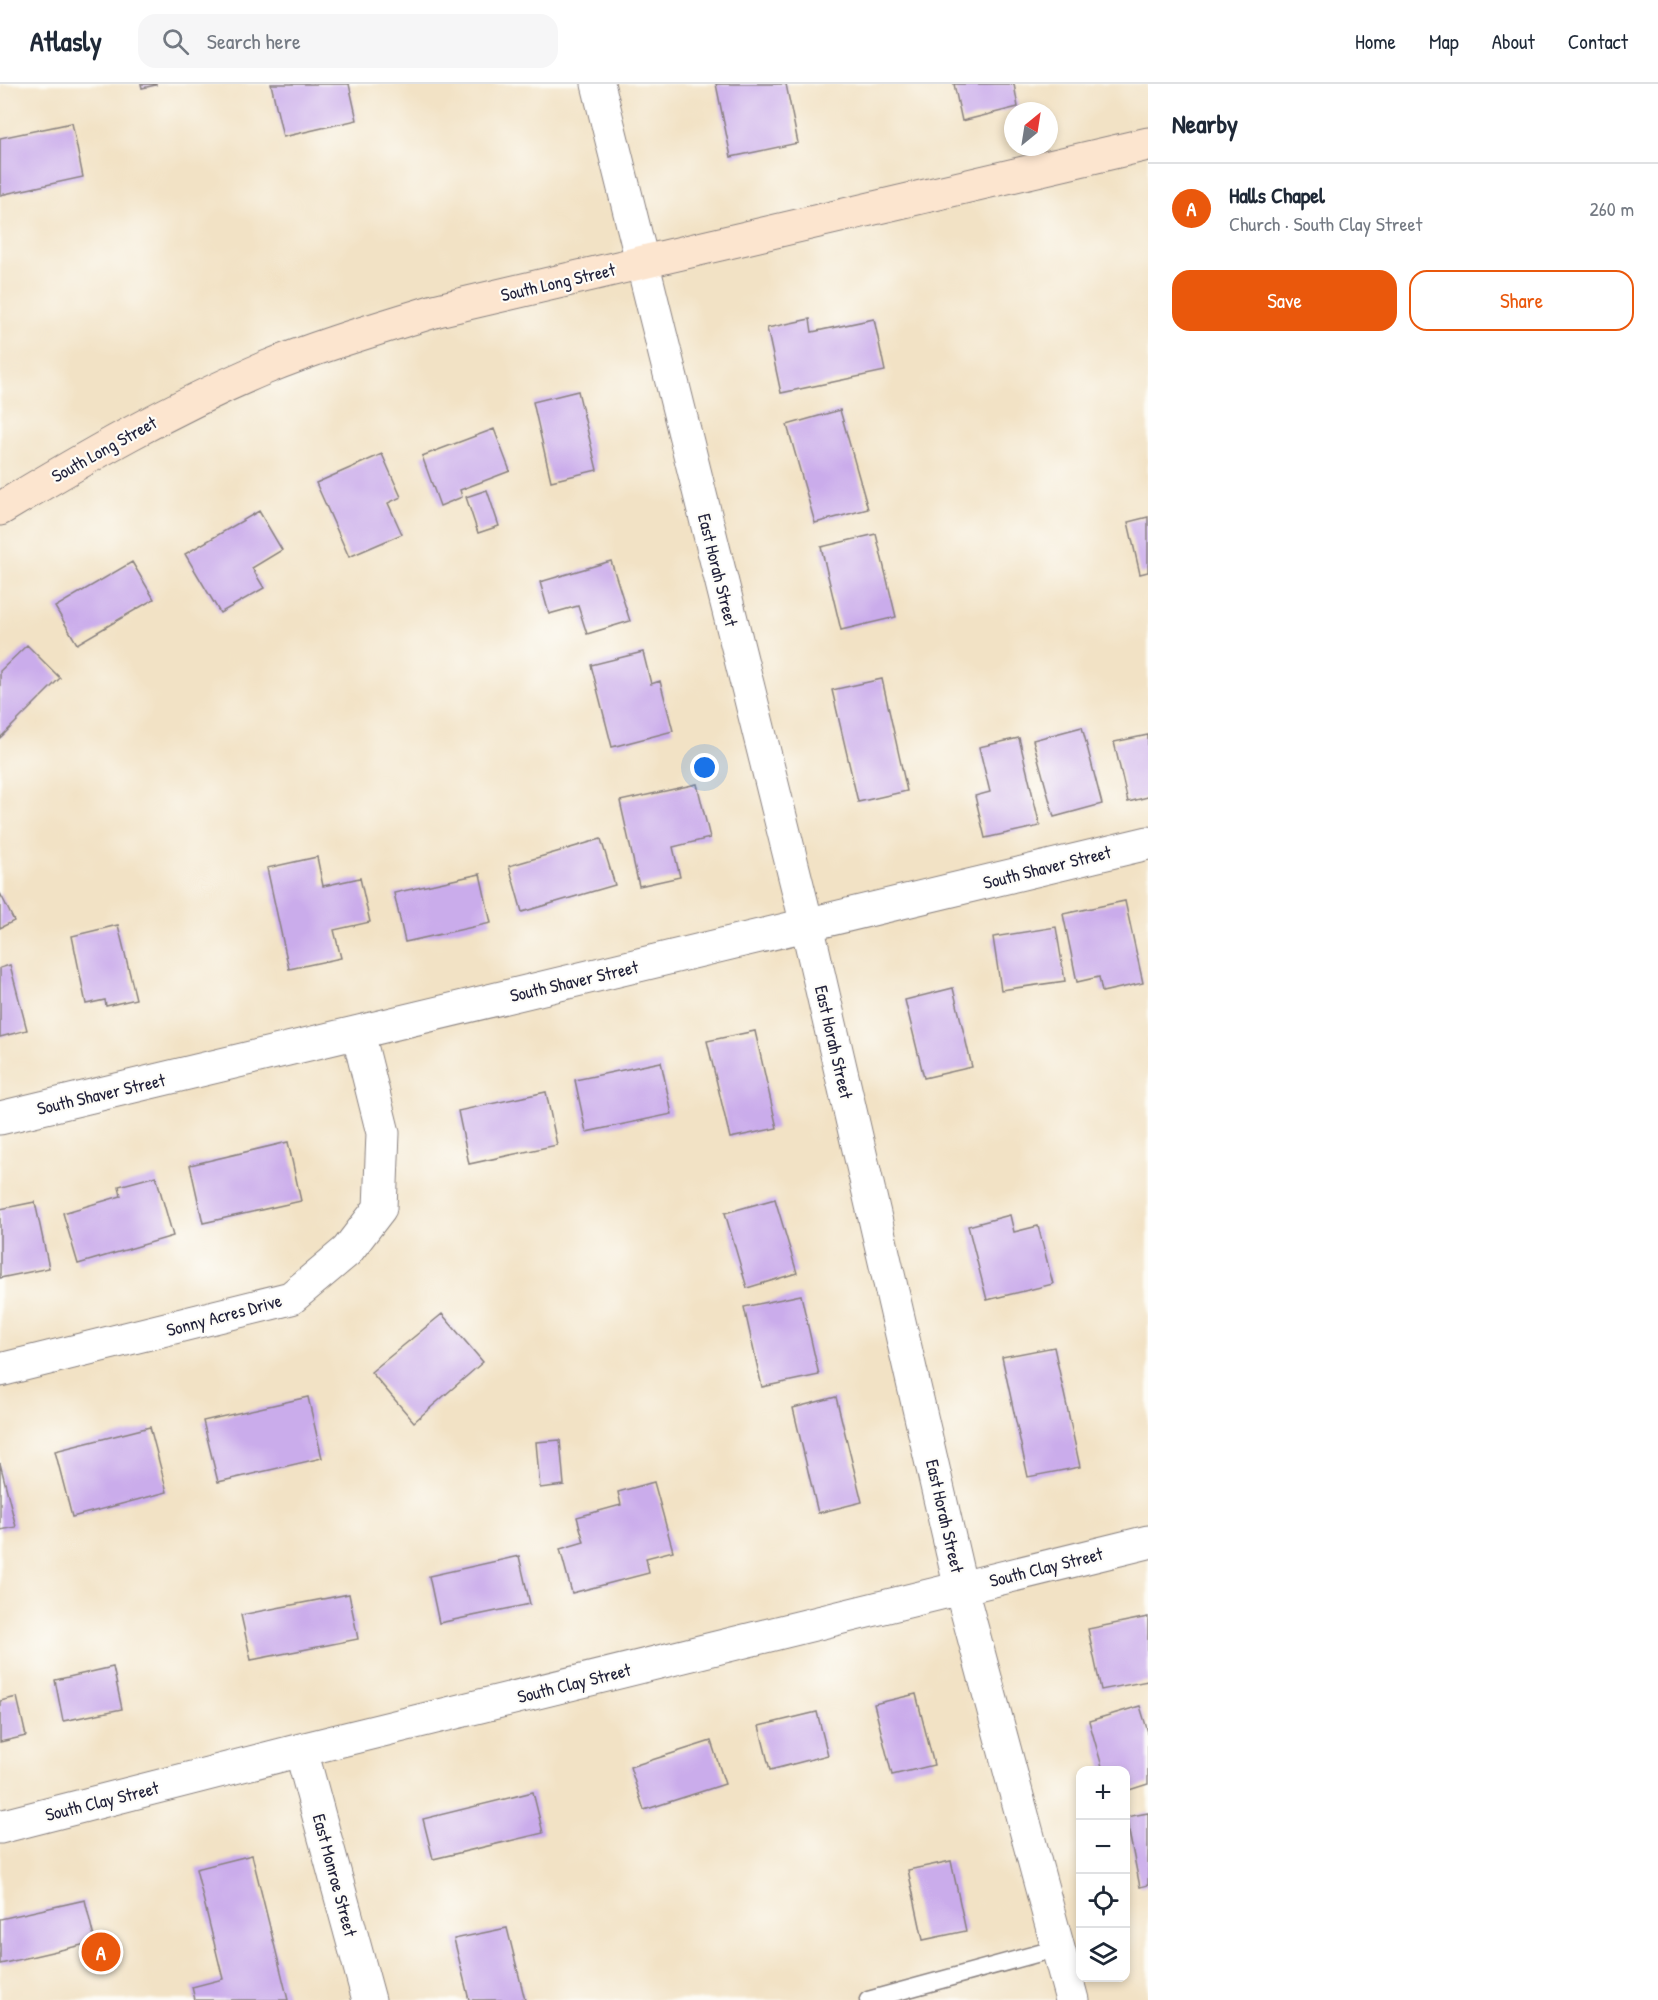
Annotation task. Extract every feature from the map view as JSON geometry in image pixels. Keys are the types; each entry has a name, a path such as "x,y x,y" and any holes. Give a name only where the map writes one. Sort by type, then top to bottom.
{"main road":[{"name":"South Long Street","path":"0,509 96,451 265,368 356,335 438,310 1148,144"}],"street":[{"name":"East Horah Street","path":"598,84 807,926 961,1589 1072,2000"},
{"name":"South Shaver Street","path":"0,1119 1148,843"},
{"name":"Sonny Acres Drive","path":"0,1370 291,1298 347,1251 380,1208 383,1133 358,1033"},
{"name":"South Clay Street","path":"0,1827 301,1750 1148,1542"},
{"name":"East Monroe Street","path":"301,1750 369,2000"}],"lane":[{"path":"868,2000 1058,1948"}],"building":[{"path":"141,84 156,84 156,85 142,88"},
{"path":"271,84 349,84 357,120 283,137"},
{"path":"716,84 786,84 798,143 731,157"},
{"path":"954,84 1014,84 1017,102 1004,102 1004,110 962,121"},
{"path":"72,123 83,177 0,195 0,138"},
{"path":"810,319 812,332 874,319 885,371 781,393 767,328"},
{"path":"578,391 597,470 551,481 533,402"},
{"path":"840,410 868,509 815,523 787,425"},
{"path":"494,429 510,471 460,490 462,497 440,506 422,456"},
{"path":"382,454 401,497 388,503 402,534 349,557 316,483"},
{"path":"487,490 499,526 478,533 466,497"},
{"path":"259,511 282,550 252,568 264,588 220,613 185,554"},
{"path":"1148,517 1148,572 1140,574 1128,522"},
{"path":"876,534 896,617 841,630 821,547"},
{"path":"611,561 630,621 587,634 578,606 549,614 540,582"},
{"path":"132,562 154,599 77,644 55,607"},
{"path":"27,645 60,678 0,738 0,671"},
{"path":"643,652 651,684 660,681 673,731 612,747 591,665"},
{"path":"882,679 907,791 858,802 832,690"},
{"path":"1082,727 1102,804 1054,817 1033,740"},
{"path":"1148,735 1148,797 1128,802 1114,742"},
{"path":"1019,738 1040,826 985,838 975,796 990,792 979,747"},
{"path":"697,784 710,838 673,847 680,877 639,886 620,801"},
{"path":"601,839 615,885 522,912 509,866"},
{"path":"317,857 323,886 360,878 370,922 334,930 341,958 289,969 267,868"},
{"path":"480,874 491,923 405,942 394,893"},
{"path":"0,893 14,921 0,928"},
{"path":"1125,901 1143,983 1102,992 1099,977 1077,982 1063,914"},
{"path":"118,925 136,999 106,1006 105,1000 86,1004 72,936"},
{"path":"1056,927 1065,981 1001,990 993,937"},
{"path":"10,965 27,1030 0,1037 0,968"},
{"path":"953,988 972,1067 924,1078 905,1000"},
{"path":"755,1031 777,1128 730,1138 707,1041"},
{"path":"661,1062 672,1114 586,1132 575,1080"},
{"path":"546,1092 557,1145 469,1164 458,1111"},
{"path":"288,1142 301,1201 203,1223 190,1165"},
{"path":"156,1176 173,1236 78,1264 63,1213 121,1196 119,1186"},
{"path":"775,1199 797,1273 747,1288 725,1213"},
{"path":"35,1202 49,1268 0,1278 0,1209"},
{"path":"1010,1215 1014,1232 1038,1226 1053,1284 987,1300 968,1226"},
{"path":"801,1295 819,1375 762,1387 744,1307"},
{"path":"442,1314 483,1362 414,1422 371,1372"},
{"path":"1054,1347 1080,1467 1028,1477 1002,1357"},
{"path":"308,1397 322,1458 218,1482 203,1421"},
{"path":"836,1397 862,1502 818,1513 793,1408"},
{"path":"150,1427 167,1492 72,1517 55,1451"},
{"path":"560,1440 564,1485 540,1488 536,1442"},
{"path":"0,1463 16,1527 0,1530"},
{"path":"654,1482 673,1551 646,1558 649,1573 572,1593 560,1549 584,1542 577,1517 621,1505 618,1492"},
{"path":"519,1556 530,1604 439,1623 429,1576"},
{"path":"349,1594 358,1639 251,1660 241,1615"},
{"path":"1148,1617 1148,1681 1101,1690 1088,1629"},
{"path":"113,1667 122,1709 63,1721 55,1680"},
{"path":"916,1694 934,1765 892,1775 874,1704"},
{"path":"17,1697 26,1736 0,1742 0,1701"},
{"path":"1140,1706 1148,1732 1148,1784 1130,1790 1130,1766 1102,1766 1089,1721"},
{"path":"817,1712 828,1755 770,1770 759,1726"},
{"path":"711,1741 725,1784 644,1810 630,1767"},
{"path":"533,1792 543,1833 433,1859 423,1819"},
{"path":"1148,1813 1148,1885 1140,1887 1130,1837 1130,1816"},
{"path":"252,1855 288,2000 195,2000 192,1987 223,1979 196,1869"},
{"path":"951,1861 966,1931 923,1940 908,1870"},
{"path":"85,1900 95,1942 0,1964 0,1919"},
{"path":"507,1928 525,2000 469,2000 454,1939"}],"place":[{"name":"Halls Chapel","path":"101,1952"}]}
